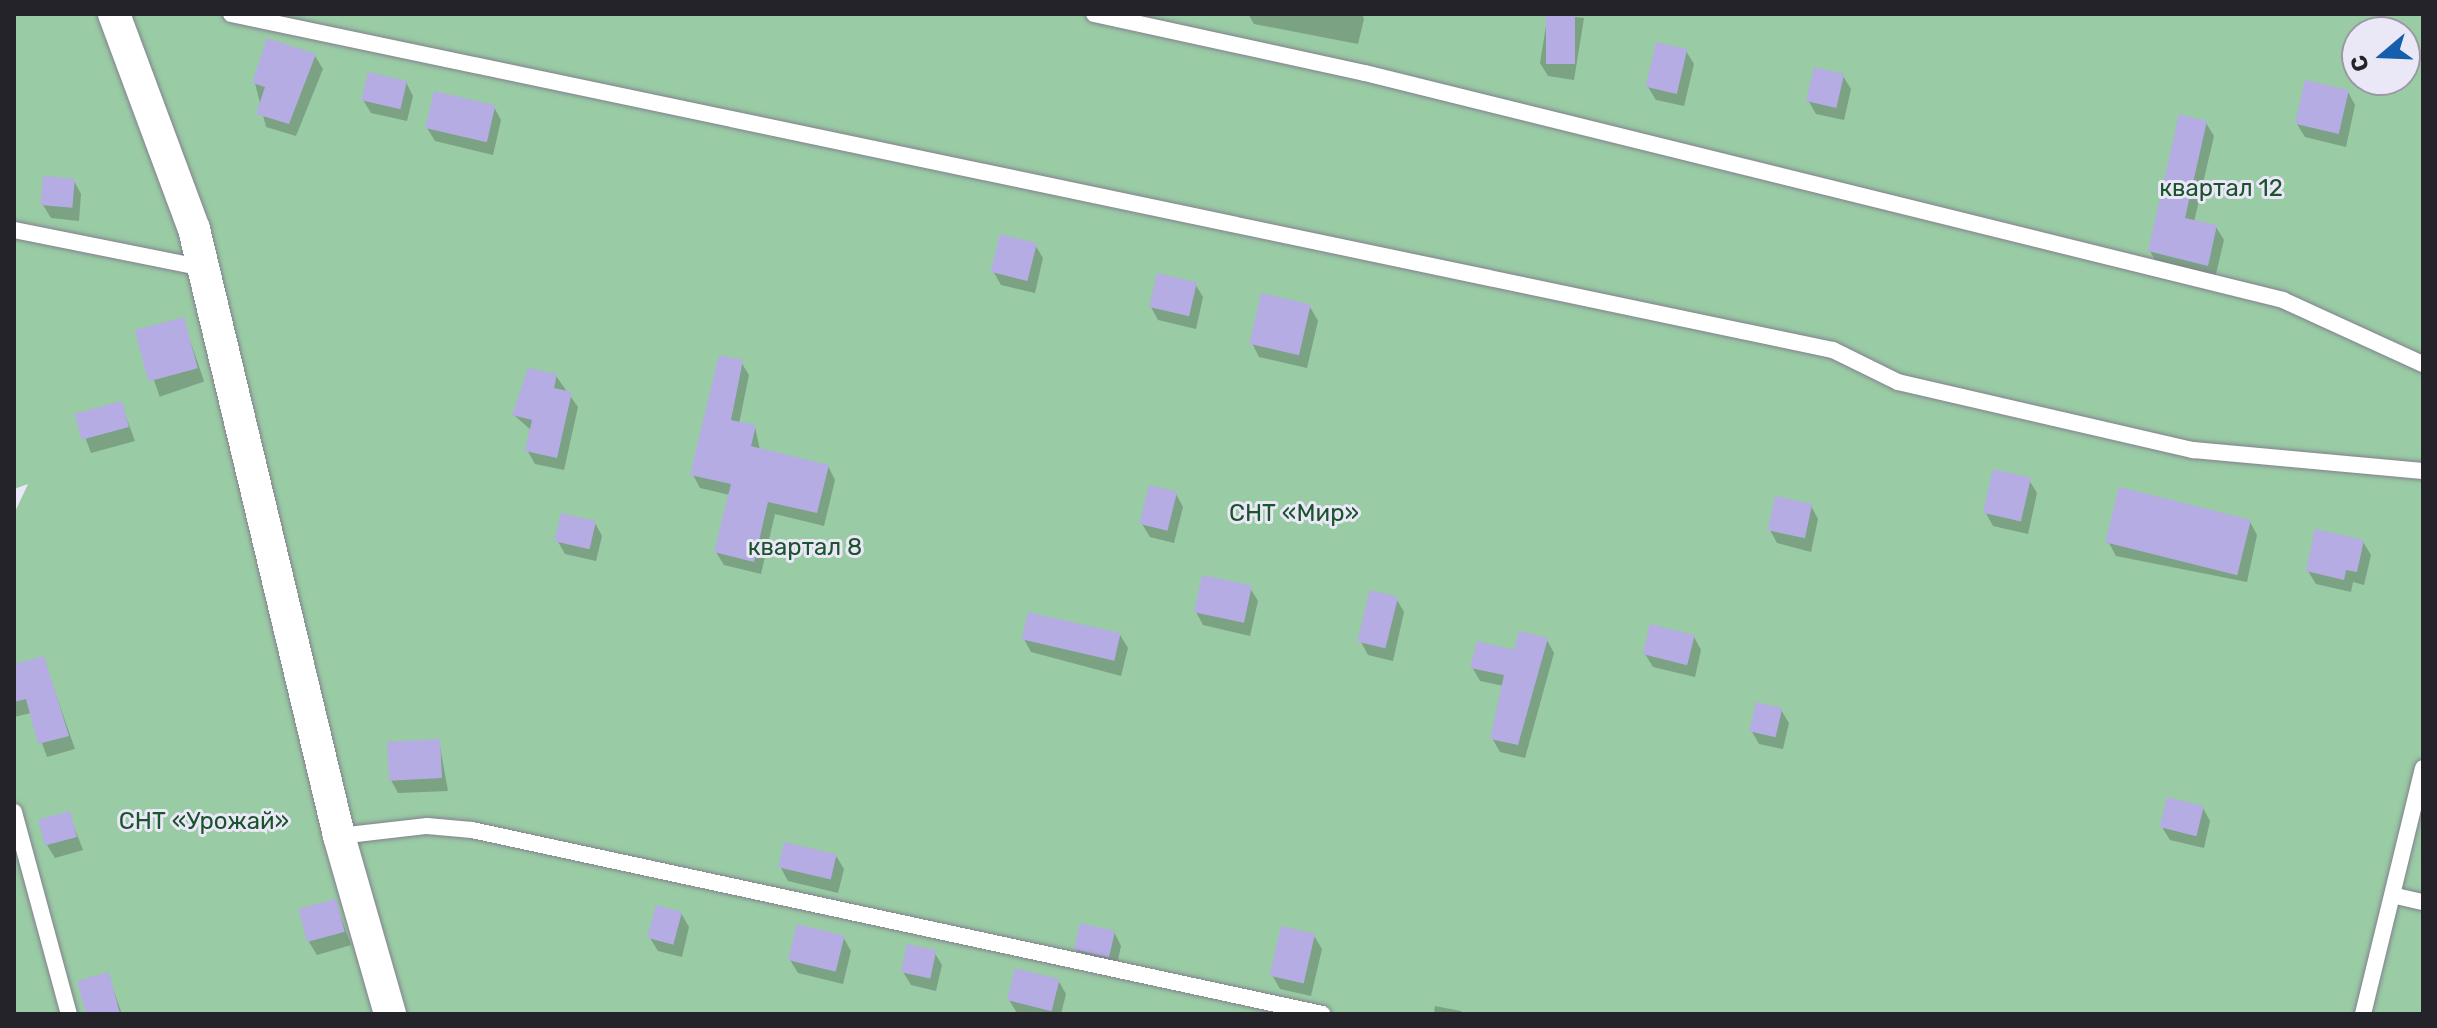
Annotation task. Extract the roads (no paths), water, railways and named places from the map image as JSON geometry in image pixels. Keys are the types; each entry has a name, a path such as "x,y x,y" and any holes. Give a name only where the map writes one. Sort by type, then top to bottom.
{"street":[{"path":"114,14 204,268 339,836 390,1014"}],"lane":[{"path":"231,14 1833,350 1898,382 2193,450 2423,471"},
{"path":"1094,14 1365,73 2283,300 2423,364"},
{"path":"14,230 204,268"},
{"path":"2363,1014 2396,896 2423,768"},
{"path":"14,812 69,1014"},
{"path":"339,836 427,826 472,830 1322,1014"},
{"path":"2396,896 2423,902"}],"park label":[{"name":"квартал 12","path":"2221,189"},
{"name":"СНТ «Мир»","path":"1294,514"},
{"name":"квартал 8","path":"805,548"},
{"name":"СНТ «Урожай»","path":"204,822"}]}
